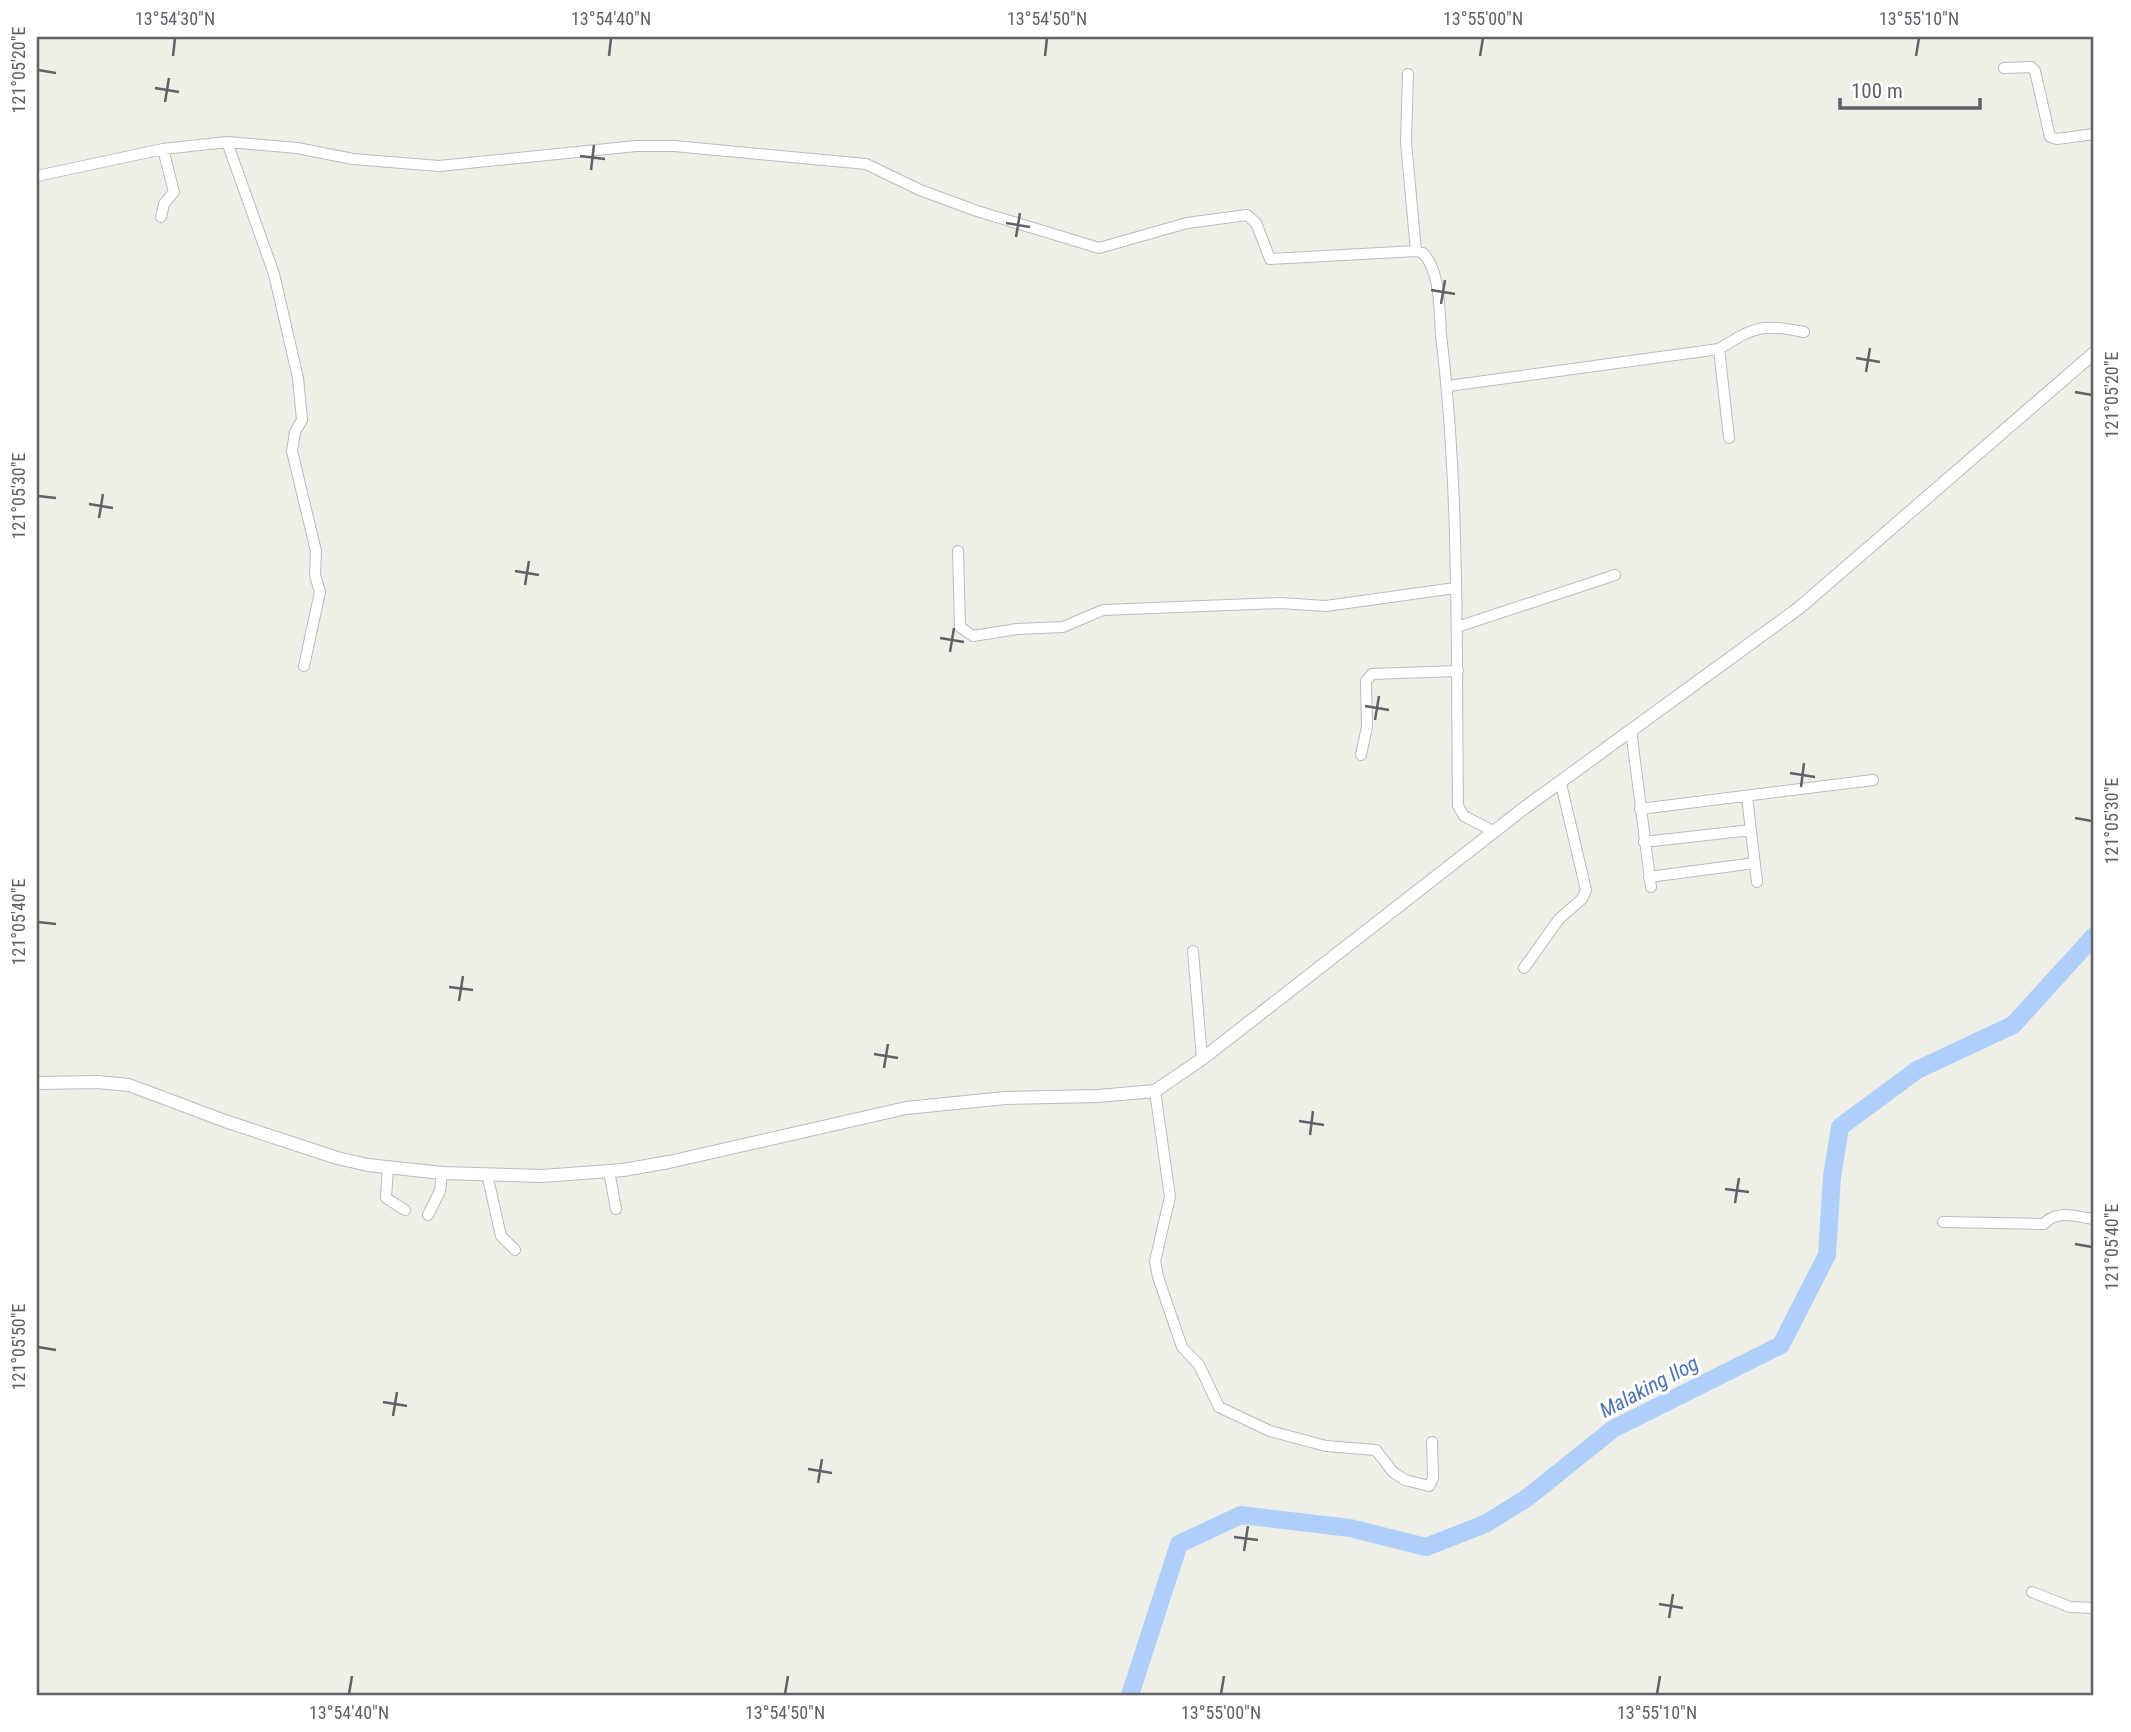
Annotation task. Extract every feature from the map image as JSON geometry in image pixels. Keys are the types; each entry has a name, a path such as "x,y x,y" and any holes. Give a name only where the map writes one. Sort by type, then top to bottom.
{"street":[{"path":"2004,68 2031,67 2035,71 2050,137 2057,139 2094,134"},
{"path":"1408,74 1406,142 1416,251"},
{"path":"227,142 274,274 298,378 302,420 295,432 292,451 316,551 315,575 320,592 304,666"},
{"path":"37,176 163,149 227,142 297,148 353,159 439,166 636,146 708,148 866,164 920,190 977,211 1099,247 1187,223 1247,215 1256,223 1270,259 1416,251 1427,258 1435,276 1448,386 1457,627 1458,806 1464,816 1493,831"},
{"path":"161,217 164,204 172,198 174,192 163,149"},
{"path":"1448,386 1719,349 1749,331 1770,326 1804,332"},
{"path":"1719,349 1729,438"},
{"path":"37,1083 97,1082 129,1085 337,1158 388,1168 442,1173 542,1176 609,1171 669,1162 858,1116 906,1108 994,1099 1098,1096 1155,1091 1202,1059 1493,831 1799,608 2094,353"},
{"path":"958,551 960,627 973,636 1017,629 1063,627 1103,610 1280,603 1326,606 1455,588"},
{"path":"1457,627 1615,575"},
{"path":"1361,755 1367,727 1366,681 1372,674 1458,671"},
{"path":"1631,730 1650,882 1755,863"},
{"path":"1640,809 1873,780"},
{"path":"1524,968 1546,935 1586,890 1561,784"},
{"path":"1747,797 1757,881"},
{"path":"1644,842 1751,830"},
{"path":"1193,951 1202,1059"},
{"path":"1155,1091 1170,1197 1155,1261 1158,1277 1182,1347 1199,1365 1219,1407 1234,1417 1281,1434 1326,1446 1376,1450 1393,1472 1405,1480 1429,1486 1433,1478 1432,1442"},
{"path":"388,1168 386,1198 405,1210"},
{"path":"609,1171 616,1209"},
{"path":"428,1215 440,1191 442,1173"},
{"path":"487,1174 501,1236 514,1250"},
{"path":"1943,1222 2044,1224 2050,1217 2058,1215 2094,1219"},
{"path":"2032,1592 2062,1604 2094,1608"}],"waterway":[{"name":"Malaking Ilog","path":"1130,1695 1179,1544 1241,1515 1350,1528 1426,1547 1485,1524 1527,1498 1613,1429 1781,1345 1827,1255 1832,1177 1840,1127 1917,1070 2013,1025 2094,936"}]}
